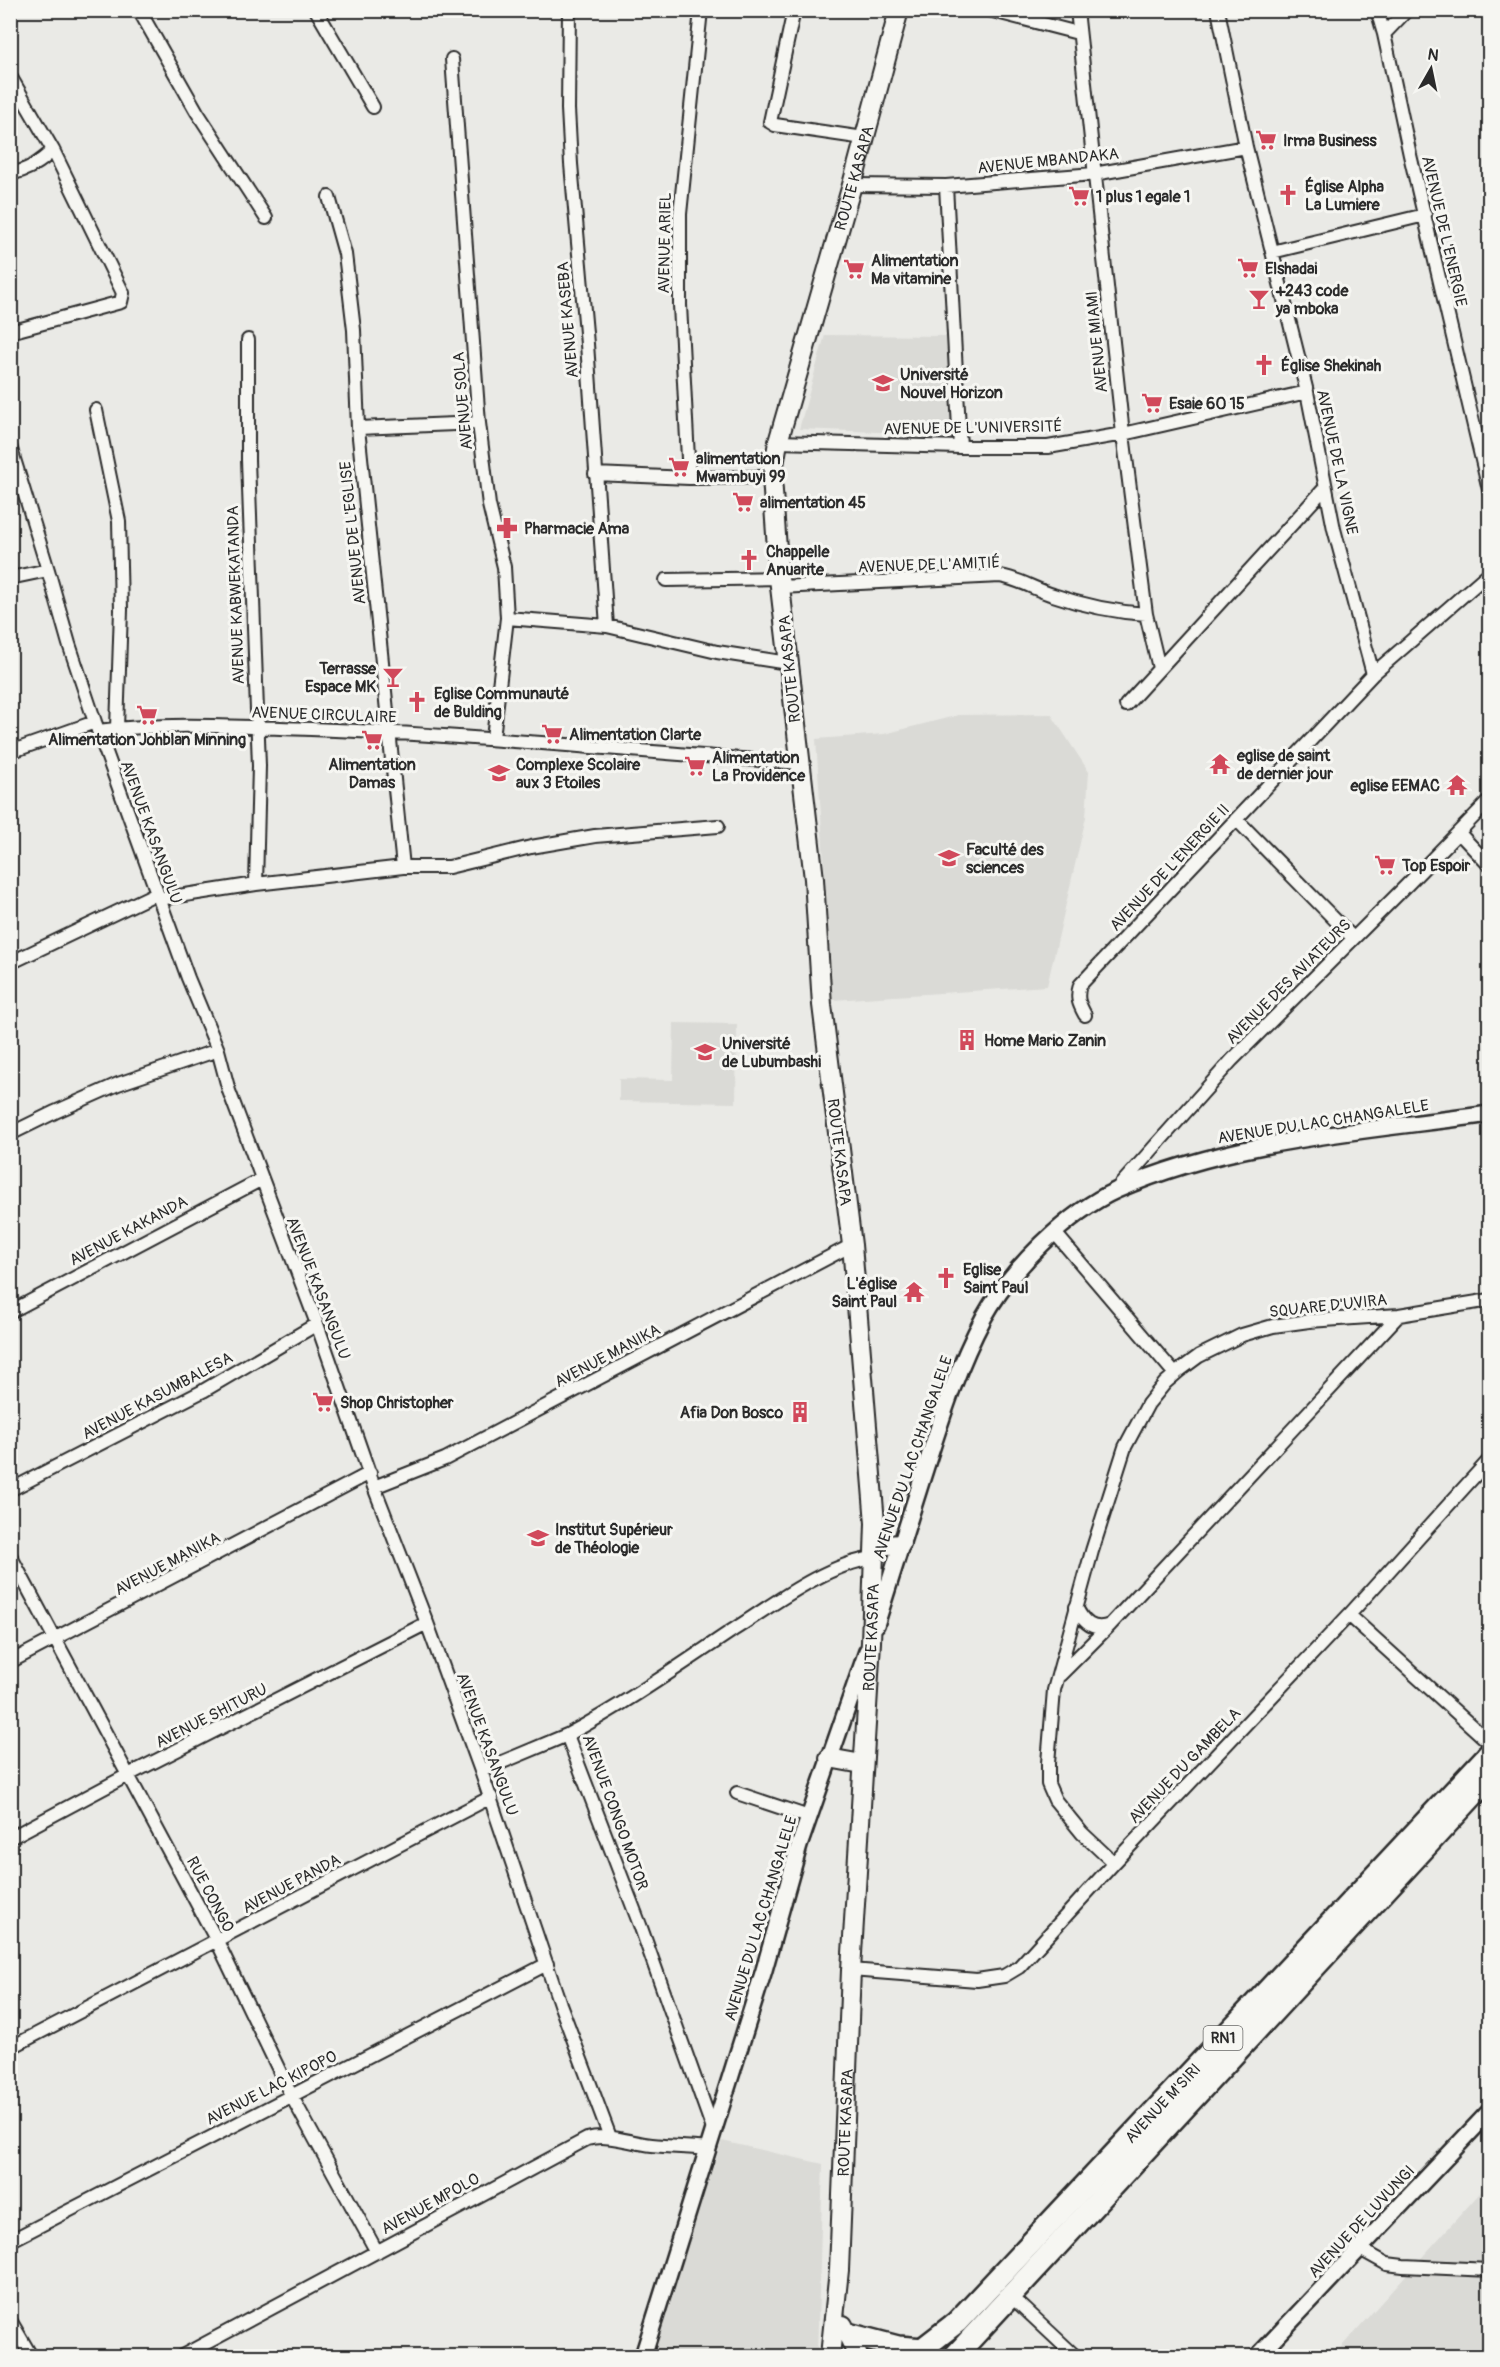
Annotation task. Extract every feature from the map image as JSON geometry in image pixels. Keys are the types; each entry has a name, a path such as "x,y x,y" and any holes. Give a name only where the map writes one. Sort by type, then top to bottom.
{"highway":[{"name":"AVENUE M'SIRI","path":"919,2353 957,2322 1490,1753"},
{"name":"AVENUE M'SIRI","path":"1011,2296 1490,1777"},
{"name":"RN1","path":"955,2356 1011,2296"},
{"path":"848,2334 919,2353"}],"main road":[{"name":"ROUTE KASAPA","path":"830,2356 836,2312 851,1971 871,1642 873,1488 852,1245 822,1005 814,879 788,663 772,477 778,442 852,185 899,10"},
{"path":"874,1549 901,1544"},
{"path":"829,1758 862,1764"},
{"path":"836,2312 858,2356"}],"street":[{"path":"139,10 196,112 266,218"},
{"path":"316,10 373,107"},
{"name":"AVENUE KASEBA","path":"569,10 568,109 571,164 608,626"},
{"name":"AVENUE ARIEL","path":"689,478 680,305 680,214 701,10"},
{"path":"794,10 770,122 775,125 864,138"},
{"path":"989,10 1078,33"},
{"name":"AVENUE MIAMI","path":"1077,10 1123,434 1146,614 1159,668"},
{"name":"AVENUE DE LA VIGNE","path":"1218,10 1246,147 1307,392 1325,488 1373,674"},
{"name":"AVENUE DE L'ENERGIE","path":"1377,10 1490,494"},
{"path":"1384,33 1407,10"},
{"name":"AVENUE SOLA","path":"452,59 479,423 489,505 504,567 507,618 493,738"},
{"path":"10,76 52,150 123,293 121,302 80,315 10,332"},
{"name":"AVENUE MBANDAKA","path":"852,185 946,186 1094,174 1246,147"},
{"path":"10,174 29,169 42,161 52,150"},
{"path":"946,186 960,447"},
{"name":"AVENUE DE L'EGLISE","path":"329,198 348,268 354,330 358,428 403,867"},
{"path":"1272,252 1425,215"},
{"name":"AVENUE KABWEKATANDA","path":"248,340 248,460 259,766 256,884"},
{"name":"AVENUE DE L'UNIVERSITÉ","path":"778,442 1048,447 1123,434 1307,392"},
{"path":"96,410 119,521 121,610 117,728"},
{"path":"358,428 479,423"},
{"name":"AVENUE KASANGULU","path":"10,446 69,644 97,727 188,978 218,1050 229,1091 317,1324 374,1487 491,1797 560,2004 610,2137"},
{"path":"595,474 689,478 772,477"},
{"path":"1126,705 1325,488"},
{"path":"10,578 48,570"},
{"name":"AVENUE DE L'ENERGIE II","path":"1085,1015 1078,1003 1077,994 1080,985 1373,674 1490,572"},
{"name":"AVENUE DE L'AMITIÉ","path":"666,580 780,583 1000,576 1014,578 1063,598 1126,612 1146,614"},
{"path":"507,618 608,626 717,652 788,663"},
{"name":"AVENUE CIRCULAIRE","path":"10,752 97,727 256,727 493,738 800,763"},
{"name":"AVENUE DES AVIATEURS","path":"1115,1191 1232,1060 1460,833 1490,800"},
{"path":"1236,819 1353,938"},
{"path":"10,963 158,896 403,867 449,867 523,849 595,836 718,826"},
{"path":"1460,833 1490,866"},
{"path":"10,1134 118,1084 218,1050"},
{"name":"AVENUE DU LAC CHANGALELE","path":"643,2356 764,1970 793,1864 871,1642 942,1416 972,1340 1004,1286 1026,1259 1055,1233 1115,1191 1169,1171 1245,1150 1490,1113"},
{"name":"AVENUE KAKANDA","path":"10,1312 262,1179"},
{"path":"1055,1233 1175,1374"},
{"name":"AVENUE MANIKA","path":"374,1487 445,1459 852,1245"},
{"path":"1399,1314 1490,1300"},
{"name":"SQUARE D'UVIRA","path":"1060,1676 1076,1608 1125,1446 1148,1404 1175,1374 1199,1356 1220,1345 1242,1335 1273,1326 1399,1314"},
{"name":"SQUARE D'UVIRA","path":"1060,1676 1399,1314"},
{"name":"AVENUE KASUMBALESA","path":"10,1490 203,1391 317,1324"},
{"name":"AVENUE DU GAMBELA","path":"851,1971 977,1980 1004,1976 1019,1967 1114,1863 1349,1615 1490,1459"},
{"name":"AVENUE MANIKA","path":"10,1662 370,1473"},
{"name":"AVENUE CONGO MOTOR","path":"714,2132 640,1925 567,1735 636,1694 772,1605 832,1570 874,1549"},
{"name":"RUE CONGO","path":"10,1555 130,1774 217,1941 291,2095 376,2252"},
{"path":"1076,1608 1080,1617 1090,1626 1098,1628 1110,1625"},
{"path":"1349,1615 1490,1743"},
{"name":"AVENUE SHITURU","path":"10,1838 130,1774 427,1623"},
{"path":"1060,1676 1053,1701 1048,1784 1065,1814 1114,1863"},
{"path":"481,1771 567,1735"},
{"path":"737,1793 809,1817"},
{"name":"AVENUE PANDA","path":"10,2048 491,1797"},
{"name":"AVENUE LAC KIPOPO","path":"10,2241 547,1964"},
{"name":"AVENUE DE LUVUNGI","path":"1258,2356 1360,2249 1482,2128 1490,2111"},
{"name":"AVENUE MPOLO","path":"182,2356 573,2146 598,2136 652,2145 709,2149"},
{"path":"1360,2249 1387,2264 1490,2270"},
{"path":"1011,2296 1075,2356"},
{"path":"10,2320 31,2356"}],"shaded area":[{"name":"Université Nouvel Horizon","path":"825,335 951,336 955,435 799,429"},
{"name":"Faculté des sciences","path":"1051,714 1089,772 1086,817 1047,986 833,1000 816,739 884,734 959,715"},
{"name":"Université de Lubumbashi","path":"674,1023 737,1024 736,1103 619,1101 619,1079 673,1080"},
{"path":"722,2141 823,2164 817,2356 650,2356"},
{"path":"1489,2183 1489,2356 1333,2356"}],"place":[{"name":"Irma Business","path":"1266,140"},
{"name":"Église Alpha La Lumiere","path":"1288,195"},
{"name":"1 plus 1 egale 1","path":"1079,196"},
{"name":"Elshadai","path":"1248,268"},
{"name":"Alimentation Ma vitamine","path":"854,269"},
{"name":"+243 code ya mboka","path":"1259,299"},
{"name":"Église Shekinah","path":"1264,365"},
{"name":"Université Nouvel Horizon","path":"883,383"},
{"name":"Esaie 60 15","path":"1152,403"},
{"name":"alimentation Mwambuyi 99","path":"679,467"},
{"name":"alimentation 45","path":"743,502"},
{"name":"Pharmacie Ama","path":"507,528"},
{"name":"Chappelle Anuarite","path":"749,560"},
{"name":"Terrasse Espace MK","path":"393,677"},
{"name":"Eglise Communauté de Bulding","path":"417,702"},
{"name":"Alimentation Johblan Minning","path":"147,715"},
{"name":"Alimentation Clarte","path":"552,734"},
{"name":"Alimentation Damas","path":"372,740"},
{"name":"eglise de saint de dernier jour","path":"1220,764"},
{"name":"Alimentation La Providence","path":"695,766"},
{"name":"Complexe Scolaire aux 3 Etoiles","path":"499,773"},
{"name":"eglise EEMAC","path":"1457,785"},
{"name":"Faculté des sciences","path":"949,858"},
{"name":"Top Espoir","path":"1385,865"},
{"name":"Home Mario Zanin","path":"967,1040"},
{"name":"Université de Lubumbashi","path":"705,1052"},
{"name":"Eglise Saint Paul","path":"946,1278"},
{"name":"L'église Saint Paul","path":"914,1292"},
{"name":"Shop Christopher","path":"323,1402"},
{"name":"Afia Don Bosco","path":"800,1412"},
{"name":"Institut Supérieur de Théologie","path":"538,1538"}]}
